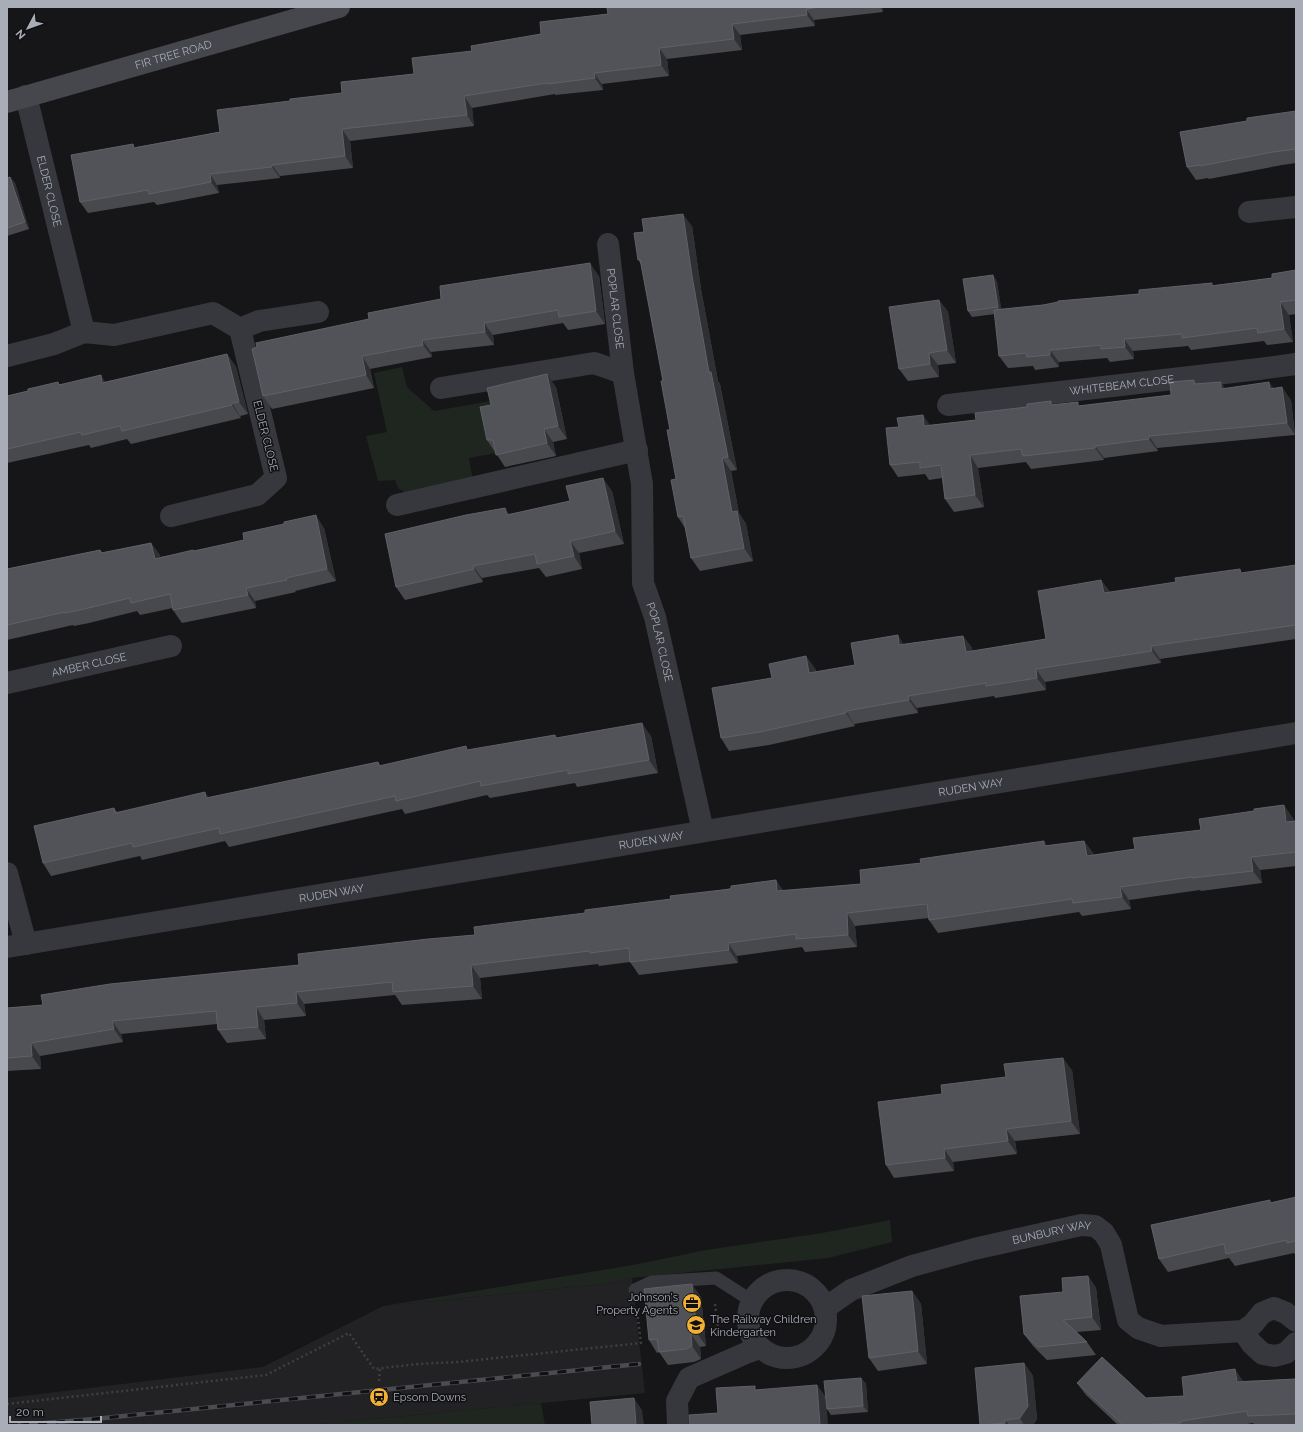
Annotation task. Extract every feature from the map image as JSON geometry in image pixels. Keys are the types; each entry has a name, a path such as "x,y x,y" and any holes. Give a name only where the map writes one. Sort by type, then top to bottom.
{"main road":[{"name":"FIR TREE ROAD","path":"17,99 340,7"}],"street":[{"name":"ELDER CLOSE","path":"17,99 84,332"},
{"path":"1249,212 1296,207"},
{"name":"POPLAR CLOSE","path":"608,244 623,373 642,484 644,584 655,617 703,831"},
{"path":"7,356 54,344 84,332 114,335 213,313 240,330 259,321 318,312"},
{"name":"ELDER CLOSE","path":"171,516 257,495 276,478 240,330"},
{"path":"441,388 594,363 623,373"},
{"name":"WHITEBEAM CLOSE","path":"948,406 1296,364"},
{"path":"397,504 636,450"},
{"name":"AMBER CLOSE","path":"7,683 171,646"},
{"name":"RUDEN WAY","path":"16,946 1296,733"},
{"path":"7,873 16,946"},
{"name":"BUNBURY WAY","path":"825,1308 851,1290 912,1266 974,1249 1081,1225 1095,1226 1104,1232 1111,1246 1128,1320 1138,1328 1161,1336 1243,1331"},
{"path":"678,1425 677,1401 689,1378 753,1350 784,1358 799,1357 812,1350 821,1340 826,1328 825,1308 819,1296 810,1287 794,1281 782,1280 763,1288 752,1301 748,1314 753,1350"},
{"path":"1296,1322 1286,1313 1274,1308 1262,1313 1253,1324 1243,1331 1252,1344 1263,1354 1275,1356 1286,1353 1296,1344"}],"lane":[{"path":"635,1290 652,1282 716,1278 752,1301"}],"path":[{"path":"7,1404 266,1375 349,1333 374,1369 641,1343 635,1290"},
{"path":"714,1298 719,1336 753,1350"},
{"path":"379,1381 380,1369"}],"shaded area":[{"path":"402,367 407,387 434,411 496,400 496,453 469,458 473,481 406,493 398,488 395,480 378,481 366,436 387,432 374,373"},
{"path":"890,1220 892,1242 828,1258 632,1278 612,1283 383,1306 633,1265 706,1250 822,1233"},
{"path":"632,1278 645,1393 311,1425 7,1425 7,1398 263,1367 383,1306 612,1283"},
{"path":"541,1403 545,1425 311,1425"}],"building":[{"path":"820,7 806,9 807,15 732,24 734,39 659,48 661,65 594,73 595,78 547,83 464,96 467,115 342,129 345,156 272,165 272,167 210,174 211,182 149,194 148,190 80,202 71,155 133,144 134,148 220,132 217,110 342,93 341,82 414,74 412,58 472,51 471,46 541,34 540,22 608,14 607,8"},
{"path":"1296,111 1296,149 1187,167 1180,132 1247,121 1247,118"},
{"path":"10,177 25,222 7,228 7,178"},
{"path":"683,214 709,372 711,372 728,457 722,458 732,512 737,511 744,548 691,558 683,516 678,517 671,480 676,479 667,430 670,430 661,381 663,381 640,259 638,260 634,233 644,232 642,219"},
{"path":"590,263 596,311 559,317 558,310 484,323 485,332 422,340 423,345 362,356 366,375 263,396 252,349 257,347 256,343 369,319 368,313 441,299 440,286"},
{"path":"1296,270 1296,300 1280,302 1284,329 1258,333 1257,328 1182,338 1182,334 1124,339 1125,347 1101,349 1101,345 1050,350 1050,355 1027,357 1026,353 999,356 994,310 1043,305 1058,301 1139,294 1139,290 1212,283 1212,286 1272,278 1272,274"},
{"path":"993,275 998,307 968,311 963,279"},
{"path":"939,300 947,350 929,353 930,364 899,369 889,307"},
{"path":"227,354 239,402 232,403 232,405 122,431 120,426 82,435 81,432 7,449 7,396 58,382 59,385 101,375 102,383"},
{"path":"547,374 558,426 544,429 547,443 496,455 493,440 487,440 480,407 491,405 487,388"},
{"path":"1194,380 1194,384 1221,382 1221,389 1269,382 1270,389 1282,387 1287,423 1149,436 1149,439 1095,446 1095,448 1023,456 1021,449 970,455 975,495 945,499 941,465 920,468 920,462 890,465 886,428 899,427 897,418 923,415 924,426 976,420 975,413 1027,407 1027,404 1051,401 1051,405 1078,402 1078,406 1171,395 1170,382"},
{"path":"603,478 615,531 570,541 574,556 537,564 535,554 473,566 474,569 396,587 385,534 466,515 505,508 507,515 570,501 566,486"},
{"path":"316,515 327,569 286,578 287,580 246,588 248,595 173,610 170,594 131,603 130,598 7,625 7,569 100,550 101,553 151,543 155,559 244,540 243,533"},
{"path":"1296,565 1296,625 1151,646 1152,651 1036,669 1037,678 986,686 986,683 908,696 909,700 846,711 846,713 760,732 721,738 712,688 772,678 769,664 806,656 809,673 855,665 851,643 898,635 899,645 963,636 966,652 1046,639 1038,591 1101,580 1104,593 1176,582 1175,578 1240,569 1241,573"},
{"path":"642,723 649,760 568,774 568,770 481,786 480,781 396,801 395,796 220,834 219,828 133,847 132,843 43,863 34,826 114,808 115,813 205,792 206,798 378,762 379,766 466,746 467,750 555,735 556,738"},
{"path":"1284,805 1286,822 1296,821 1296,852 1251,857 1253,871 1192,877 1120,887 1122,897 1073,903 1072,899 929,920 927,904 847,913 848,935 796,939 796,934 728,943 729,950 630,962 629,948 471,965 473,986 393,992 392,982 296,992 297,1003 256,1007 258,1027 218,1030 216,1011 112,1021 114,1029 31,1043 32,1056 7,1058 7,1008 43,1005 41,995 110,984 299,965 298,954 475,935 474,927 585,913 585,910 671,899 670,896 731,889 731,886 776,880 777,891 861,884 860,870 921,863 920,859 1044,841 1044,846 1084,841 1087,856 1135,849 1133,838 1201,830 1199,819"},
{"path":"1063,1058 1071,1121 1006,1129 1008,1141 944,1149 945,1158 886,1165 878,1102 942,1094 941,1085 1006,1077 1004,1064"},
{"path":"1296,1197 1296,1241 1287,1243 1287,1240 1226,1254 1224,1244 1159,1259 1151,1225 1270,1200 1270,1203"},
{"path":"1088,1276 1092,1317 1063,1320 1087,1342 1038,1347 1024,1334 1020,1296 1063,1292 1062,1278"},
{"path":"692,1284 697,1333 691,1334 692,1346 686,1349 659,1352 657,1339 649,1340 644,1289"},
{"path":"912,1291 918,1351 869,1358 862,1296"},
{"path":"1102,1357 1146,1398 1184,1396 1182,1377 1235,1369 1237,1382 1296,1379 1296,1414 1248,1416 1247,1411 1181,1421 1181,1423 1123,1425 1077,1383"},
{"path":"1024,1363 1028,1406 1020,1418 1005,1420 1005,1423 980,1425 975,1368"},
{"path":"861,1378 863,1406 827,1409 824,1381"},
{"path":"817,1385 820,1425 690,1425 689,1415 718,1413 716,1388 755,1386 755,1390"},
{"path":"634,1398 636,1425 592,1425 590,1402"}],"railway":[{"path":"20,1425 94,1419 639,1364"}],"place":[{"name":"Johnson's Property Agents","path":"692,1303"},
{"name":"The Railway Children Kindergarten","path":"696,1325"},
{"name":"Epsom Downs","path":"379,1397"}]}
